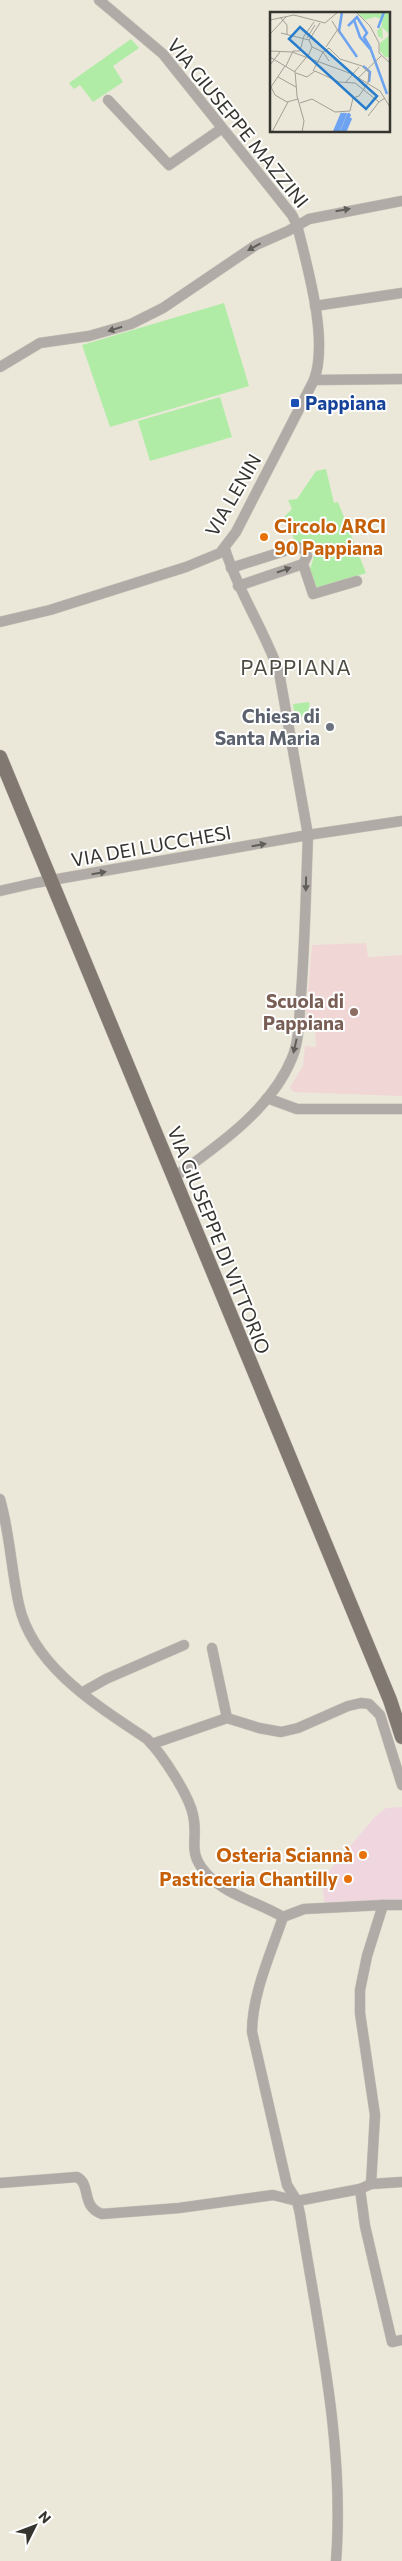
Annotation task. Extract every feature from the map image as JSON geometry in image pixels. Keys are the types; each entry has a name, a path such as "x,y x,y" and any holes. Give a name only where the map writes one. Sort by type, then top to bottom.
{"main road":[{"name":"VIA GIUSEPPE DI VITTORIO","path":"0,757 390,1700 402,1737"}],"street":[{"name":"VIA GIUSEPPE MAZZINI","path":"99,0 163,54 221,129 285,204 297,225 315,306 319,358 314,380"},
{"path":"108,100 169,165 221,129"},
{"path":"0,367 40,342 88,336 132,324 163,308 256,245 309,218 402,200"},
{"path":"315,306 402,293"},
{"path":"314,380 402,379"},
{"name":"VIA LENIN","path":"0,622 50,610 124,588 208,558 225,549 236,532 314,380"},
{"path":"230,568 297,547 304,549 307,556 303,564 238,586"},
{"path":"173,1178 220,1146 267,1098 293,1058 298,1037 305,935 308,835 279,672 273,655 230,568 225,549"},
{"path":"303,564 314,594 357,581"},
{"name":"VIA DEI LUCCHESI","path":"0,891 285,841 308,835 402,821"},
{"path":"267,1098 297,1109 402,1109"},
{"path":"0,1500 8,1524 13,1576 24,1621 53,1666 83,1692 152,1744 192,1809 194,1853 200,1866 220,1885 283,1917 304,1909 402,1905"},
{"path":"83,1692 106,1679 184,1645"},
{"path":"212,1648 228,1718"},
{"path":"152,1744 228,1718 259,1728 282,1732 298,1728 348,1706 361,1703 369,1704 380,1715 402,1785"},
{"path":"371,2184 376,2115 360,2013 360,1990 367,1956 383,1905"},
{"path":"283,1917 261,1985 252,2019 252,2032 287,2185 296,2201 330,2388 337,2477 336,2561"},
{"path":"0,2183 77,2177 81,2179 84,2186 88,2204 102,2214 179,2208 273,2195 296,2201 360,2189 371,2184 402,2182"},
{"path":"360,2189 365,2226 392,2342 402,2340"}],"shaded area":[{"name":"Scuola di Pappiana","path":"366,943 368,957 402,955 402,1096 293,1092 290,1087 303,1066 305,1046 316,1047 315,1026 305,1025 312,945"},
{"path":"402,1807 402,1900 324,1902 322,1879 375,1817 386,1808"}],"green space":[{"path":"131,39 139,48 113,66 123,82 93,102 80,85 74,89 69,83"},
{"path":"224,303 249,386 110,427 82,345"},
{"path":"220,397 232,437 150,461 138,421"},
{"path":"326,469 334,503 338,502 366,573 317,590 310,569 316,550 305,542 296,544 285,516 292,509 288,500 297,499 316,471"},
{"path":"309,702 311,716 295,718 293,704"}],"place":[{"name":"Pappiana","path":"295,403"},
{"name":"Circolo ARCI 90 Pappiana","path":"264,537"},
{"name":"Chiesa di Santa Maria","path":"330,727"},
{"name":"Scuola di Pappiana","path":"354,1012"},
{"name":"Osteria Sciannà","path":"363,1855"},
{"name":"Pasticceria Chantilly","path":"348,1879"}],"district":[{"name":"PAPPIANA","path":"296,668"}]}
